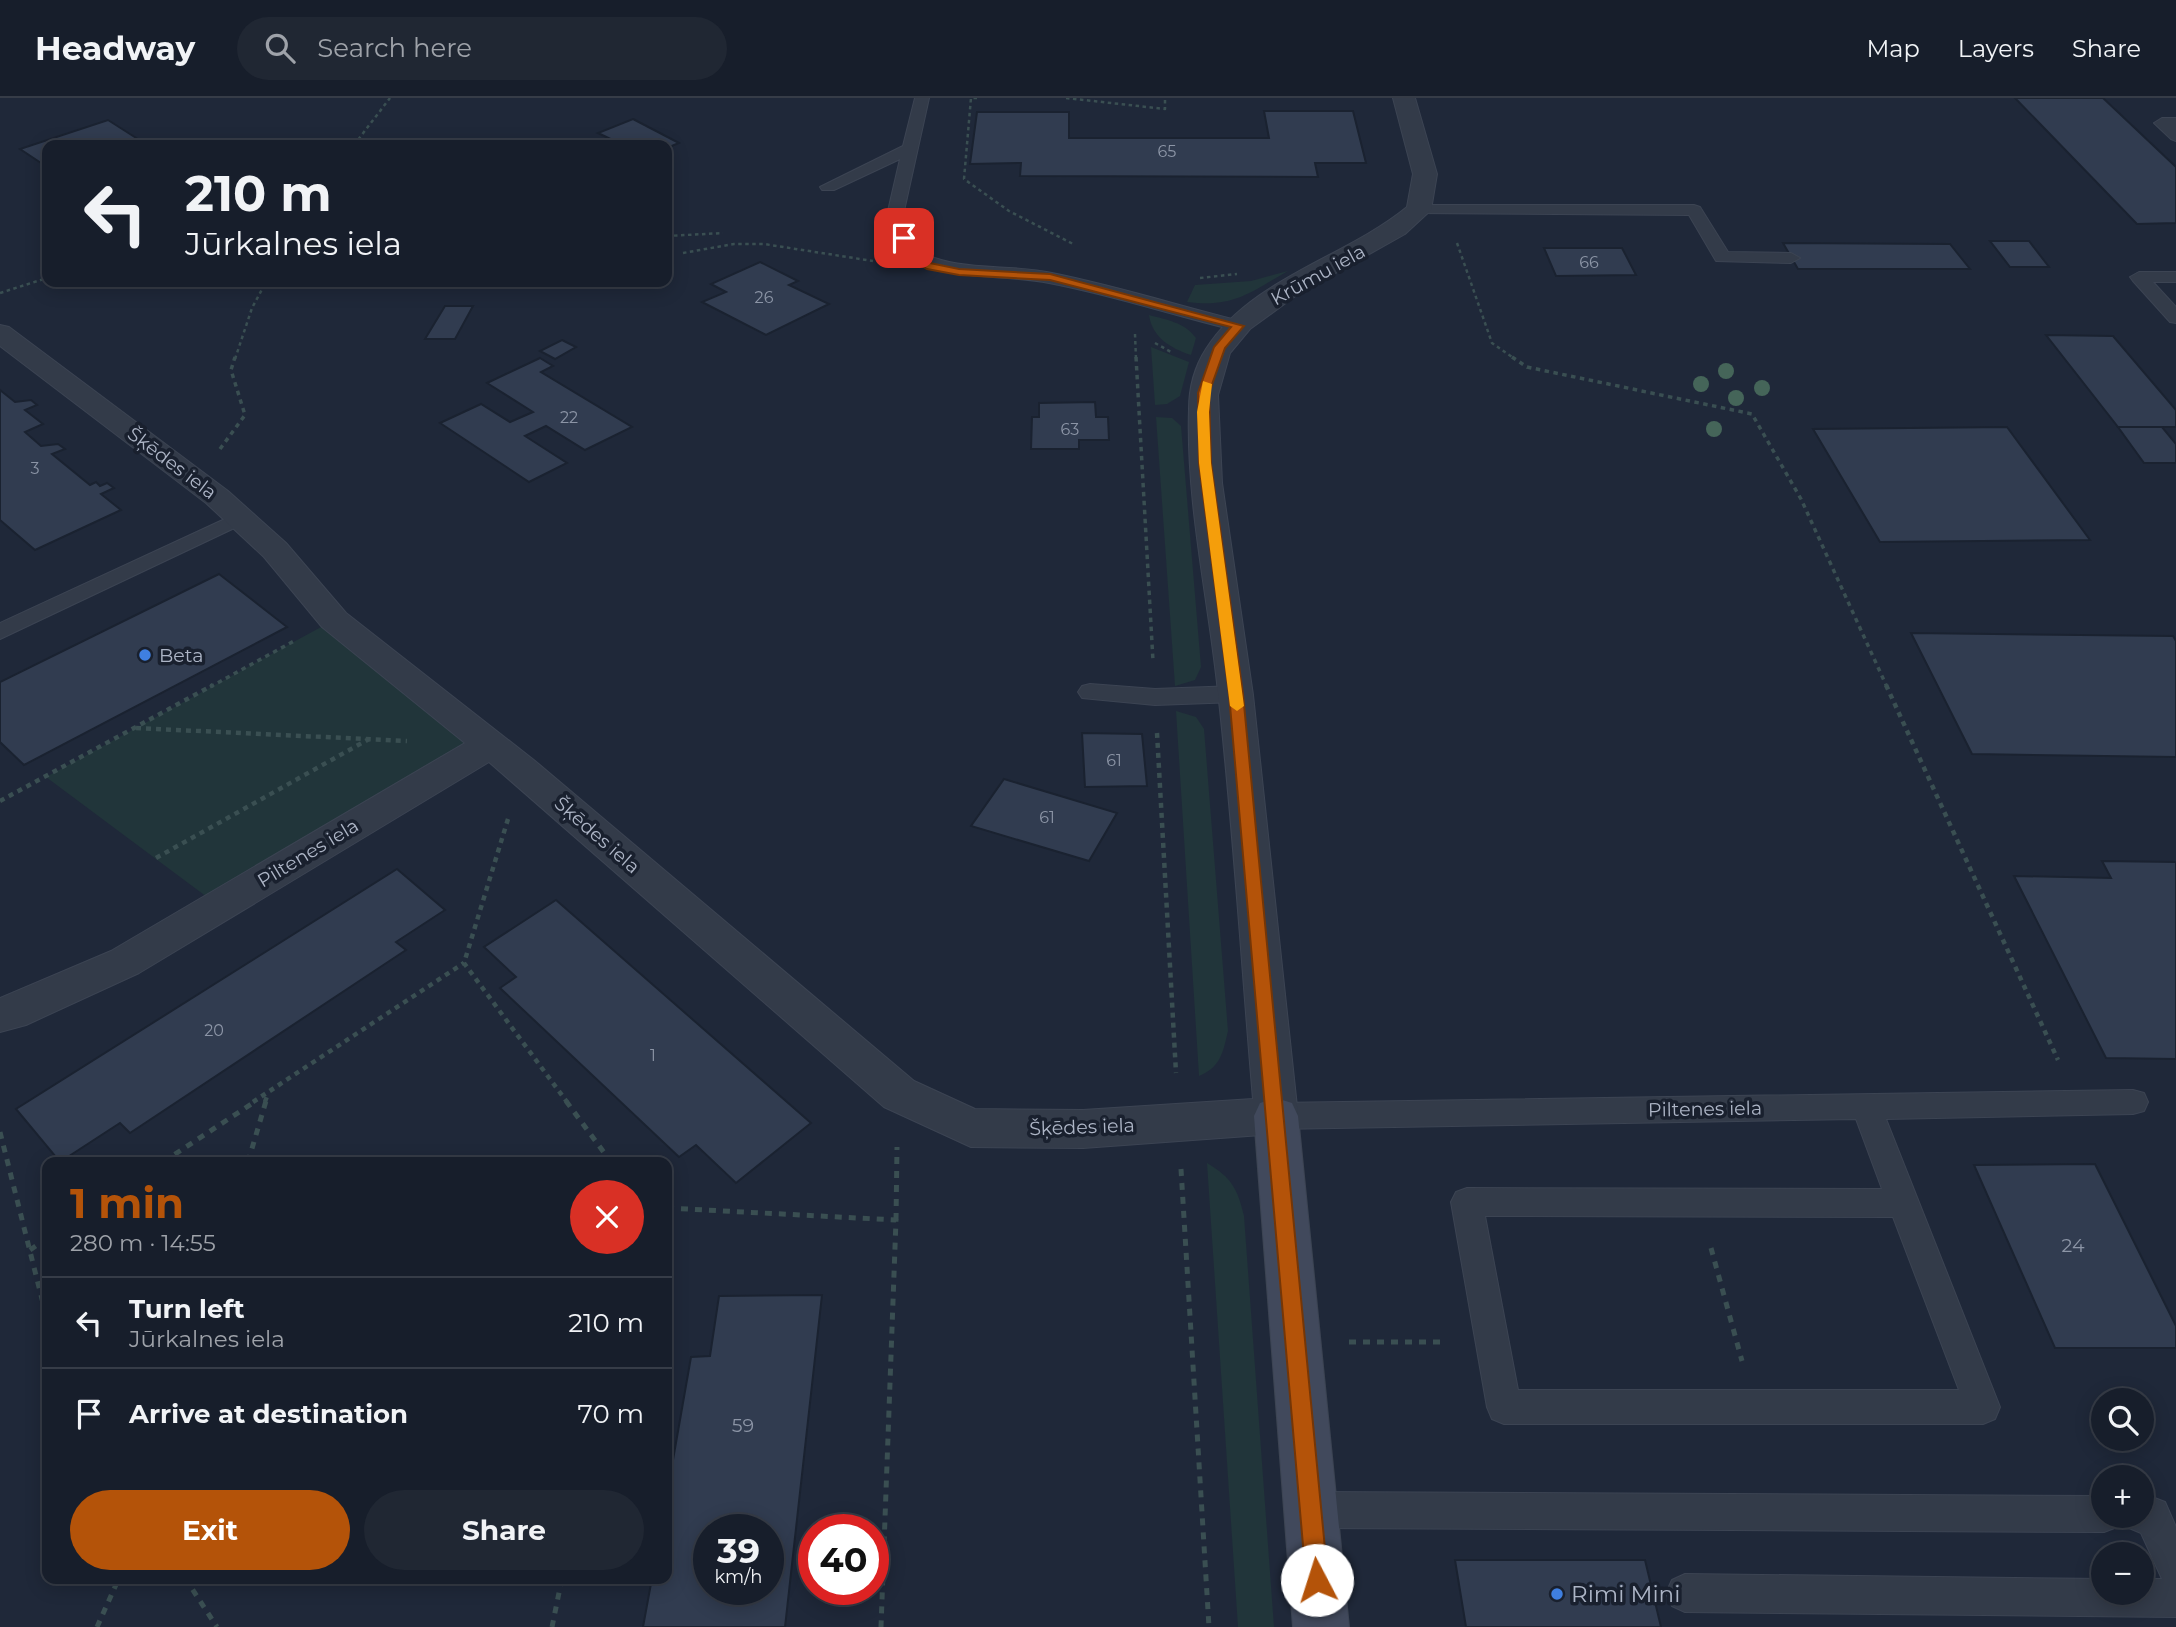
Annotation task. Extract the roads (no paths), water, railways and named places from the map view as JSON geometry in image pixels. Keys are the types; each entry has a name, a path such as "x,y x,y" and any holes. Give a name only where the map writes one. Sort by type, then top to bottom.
{"street":[{"path":"1404,98 1433,210"},
{"name":"Krūmu iela","path":"1321,1627 1236,694 1205,463 1204,393 1219,347 1238,326 1281,293 1347,260 1433,210"},
{"name":"Šķēdes iela","path":"0,332 196,482 240,519 275,550 334,620 522,770 899,1094 971,1128 1083,1129 1276,1116"},
{"name":"Piltenes iela","path":"0,1040 125,962 490,745"},
{"name":"Piltenes iela","path":"0,1015 11,1013 125,962"}],"lane":[{"path":"922,98 896,211 908,253 927,265 959,272 1050,277 1238,326"},
{"path":"2176,123 2162,124 2176,136"},
{"path":"828,187 911,148"},
{"path":"1433,210 1694,211 1722,257 1791,258"},
{"path":"2176,277 2138,277 2176,318"},
{"path":"0,632 240,519"},
{"path":"1090,692 1155,697 1236,694"},
{"name":"Piltenes iela","path":"1276,1116 2133,1102"},
{"path":"1866,1107 1904,1203 1983,1407 1504,1407 1467,1202 1904,1203"},
{"path":"1311,1510 2091,1514"},
{"path":"2154,1520 2176,1569"},
{"path":"1685,1593 2176,1598"}],"place":[{"name":"Beta","path":"145,655"},
{"name":"Rimi Mini","path":"1557,1594"}]}
